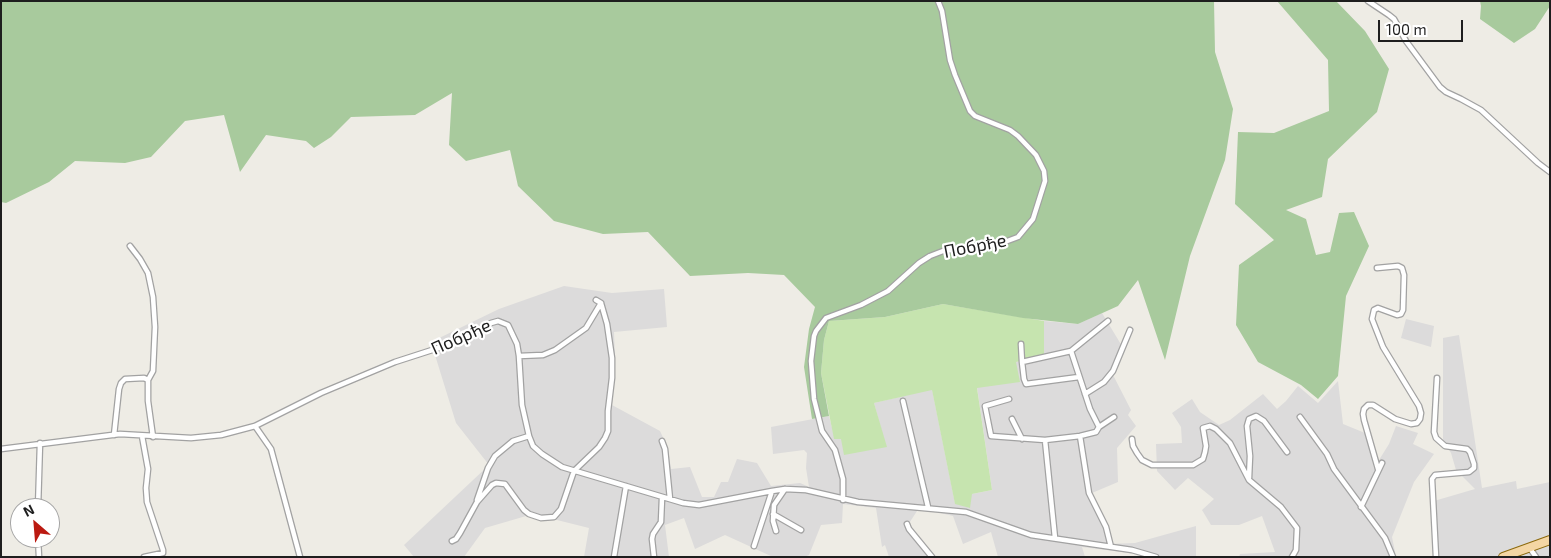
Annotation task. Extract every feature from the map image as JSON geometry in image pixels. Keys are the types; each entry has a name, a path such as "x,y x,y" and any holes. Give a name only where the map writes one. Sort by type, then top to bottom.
{"main road":[{"path":"1503,557 1516,554 1550,540"}],"street":[{"name":"Побрђе","path":"843,500 843,479 835,450 822,431 814,399 811,361 816,331 826,318 874,299 888,291 919,263 930,256 943,251 1002,243 1018,237 1033,219 1045,181 1044,171 1036,155 1018,136 1010,130 975,116 970,111 950,60 942,12 938,1"},
{"path":"1368,1 1394,19 1406,41 1440,87 1481,110 1550,172"},
{"path":"130,246 148,273 153,297 155,327 153,371 148,380 148,401 153,436"},
{"path":"1377,268 1398,266 1402,268 1404,275 1404,306 1401,314 1397,315 1378,308 1374,310 1372,319 1383,346 1419,406 1421,413 1417,423 1411,424 1395,419 1373,405 1368,405 1364,409 1364,420 1378,469"},
{"path":"452,541 460,533 477,502 492,485 505,484 529,514 541,518 554,517 561,509 574,471 599,447 608,431 612,358 607,324 598,301 586,328 555,350 543,355 519,356"},
{"name":"Побрђе","path":"1,449 114,435 192,438 221,435 255,426 321,393 395,362 460,341 498,321 508,325 514,337 519,356 522,405 533,446 550,461 574,471 662,498 699,505 785,489 806,490 843,500 966,512 1032,535 1132,550 1156,557"},
{"path":"1022,362 1071,351 1108,321"},
{"path":"1085,394 1104,382 1113,372 1130,330"},
{"path":"1021,344 1026,384 1079,377"},
{"path":"1071,351 1090,409 1099,427"},
{"path":"114,435 118,389 121,383 125,379 133,378 148,380"},
{"path":"1436,557 1432,479 1435,475 1469,472 1474,468 1470,452 1445,446 1436,438 1434,432 1437,378"},
{"path":"1009,399 985,406 991,436 1044,440 1080,436 1096,432 1099,427 1114,417"},
{"path":"903,401 928,507"},
{"path":"1249,480 1250,456 1247,426 1249,419 1256,416 1264,420 1287,452"},
{"path":"1300,417 1327,454 1334,469 1385,538 1392,557"},
{"path":"1012,419 1022,439"},
{"path":"255,426 271,449 300,557"},
{"path":"1132,439 1133,446 1142,460 1152,465 1194,465 1203,459 1205,452 1203,428 1210,426 1224,435 1249,480 1281,507 1297,528 1296,550 1292,557"},
{"path":"142,436 148,469 147,502 163,550 163,553 144,557"},
{"path":"477,502 478,494 488,468 495,456 513,441 529,436"},
{"path":"1080,436 1089,493 1106,527 1111,547"},
{"path":"1044,440 1055,538"},
{"path":"662,441 665,449 670,499"},
{"path":"38,498 40,444"},
{"path":"1361,507 1382,463"},
{"path":"614,557 626,486"},
{"path":"776,531 773,514 774,505 785,489"},
{"path":"754,546 772,491"},
{"path":"654,557 652,539 661,522 662,498"},
{"path":"773,514 801,530"},
{"path":"908,524 909,529 932,557"},
{"path":"1530,547 1536,557"}],"shaded area":[{"path":"564,286 612,293 664,289 667,327 614,332 615,359 612,405 660,431 668,448 671,469 690,467 702,497 714,497 721,482 728,482 737,459 757,463 771,486 800,483 809,487 806,468 807,453 804,450 773,454 771,427 829,416 835,439 886,447 874,403 932,389 955,503 972,494 992,490 977,387 1015,362 1044,355 1044,321 1078,324 1102,313 1125,351 1113,375 1131,410 1128,415 1136,426 1117,448 1118,482 1092,493 1106,530 1109,544 1135,543 1196,526 1196,557 1147,557 1138,554 1082,547 1085,557 998,557 991,532 963,544 953,516 924,509 917,511 906,528 929,557 889,557 885,545 882,547 876,508 843,504 842,523 821,525 809,555 804,557 773,557 725,535 695,549 684,518 665,525 669,557 584,557 589,528 533,514 485,528 464,557 414,557 404,545 489,465 456,423 431,342 499,309"},
{"path":"1406,319 1434,326 1431,347 1401,338"},
{"path":"1459,335 1482,488 1516,481 1517,489 1550,482 1550,557 1438,557 1434,501 1475,489 1456,470 1451,453 1443,440 1443,338"},
{"path":"1338,381 1343,424 1365,433 1374,468 1389,444 1396,426 1418,433 1413,444 1434,454 1414,482 1392,537 1396,557 1239,557 1240,554 1275,552 1262,516 1239,525 1211,525 1202,510 1214,499 1188,478 1175,490 1157,471 1156,444 1182,443 1181,427 1172,413 1192,399 1200,412 1219,425 1230,420 1263,394 1277,409 1298,386 1318,403"}],"green space":[{"path":"1,1 1214,1 1215,52 1233,109 1225,160 1190,256 1165,360 1138,280 1118,306 1078,324 1023,318 943,304 885,317 829,321 824,340 821,373 829,416 812,419 804,367 809,329 815,307 784,275 748,273 690,276 648,232 603,234 554,221 518,186 510,150 466,161 449,145 452,93 415,115 351,117 331,137 314,148 306,141 266,135 240,172 224,115 185,121 151,157 125,163 75,161 49,182 6,203 1,202"},
{"path":"1277,1 1336,1 1365,31 1389,69 1377,112 1328,159 1322,197 1286,210 1306,219 1316,255 1330,252 1339,213 1354,212 1369,246 1346,296 1338,376 1318,399 1301,385 1258,362 1236,325 1239,265 1274,240 1235,204 1238,132 1274,133 1329,111 1328,60"},
{"path":"1480,1 1550,1 1550,6 1535,29 1514,43 1480,19"},
{"path":"943,304 1044,321 1044,355 1016,362 1020,382 977,388 992,490 972,494 970,508 955,504 932,390 874,403 887,447 844,455 841,439 834,439 821,373 824,340 829,321 885,317"}]}
